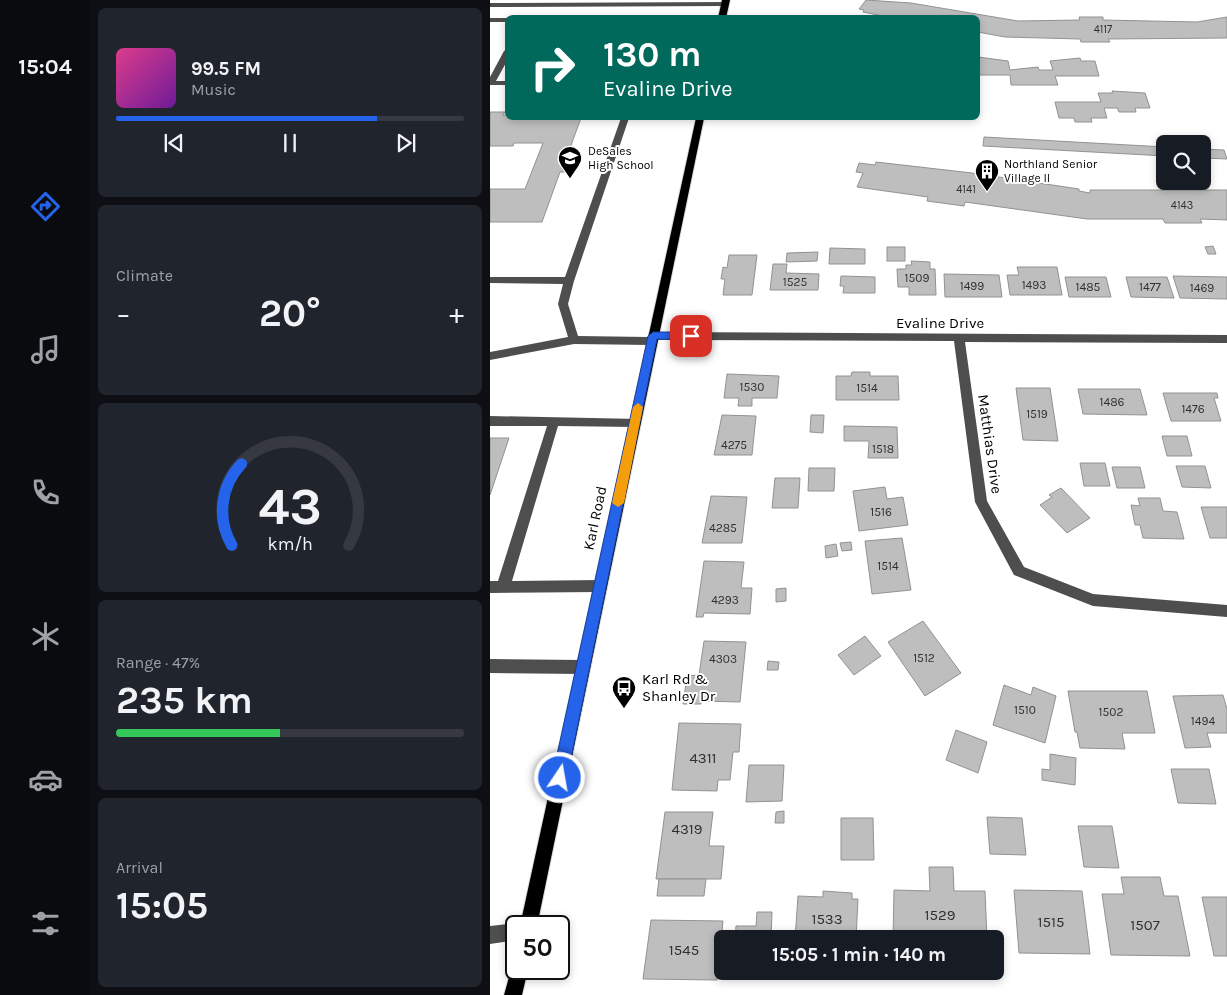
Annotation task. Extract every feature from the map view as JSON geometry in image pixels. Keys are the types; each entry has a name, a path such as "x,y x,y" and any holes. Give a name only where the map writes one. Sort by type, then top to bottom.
{"main road":[{"path":"723,15 725,2"},
{"name":"Karl Road","path":"530,915 700,120"},
{"path":"514,995 517,980"}],"street":[{"path":"490,5 725,2"},
{"path":"490,20 505,20"},
{"path":"505,56 491,82 505,83"},
{"path":"574,340 563,304 569,280 624,120"},
{"path":"490,280 569,280"},
{"name":"Evaline Drive","path":"490,356 574,340 652,338 1227,339"},
{"name":"Matthias Drive","path":"959,338 981,502 1019,571 1093,600 1227,611"},
{"path":"490,421 635,422"},
{"path":"554,421 496,587 600,586"},
{"path":"490,666 583,667"},
{"path":"490,935 505,933"}],"building":[{"path":"866,0 911,3 1018,21 1080,20 1079,17 1103,17 1103,20 1197,22 1227,17 1227,38 1108,39 1110,42 1081,42 1080,39 1005,37 980,32 980,15 878,15 863,12 864,10 859,9"},
{"path":"980,57 1008,61 1010,70 1038,67 1039,70 1053,70 1050,61 1080,58 1081,61 1095,61 1099,76 1055,76 1058,85 1011,85 1010,75 980,75"},
{"path":"1112,91 1145,93 1150,108 1135,108 1136,112 1119,112 1117,108 1104,108 1107,118 1091,118 1092,122 1075,122 1074,118 1059,118 1055,102 1101,102 1098,93 1113,93"},
{"path":"490,112 505,112 503,115 505,115 505,120 580,120 566,159 572,159 567,172 560,172 542,222 490,222 490,189 525,189 543,143 514,143 513,146 490,146"},
{"path":"984,137 1156,147 1156,156 983,146"},
{"path":"1211,149 1224,150 1227,159 1211,158"},
{"name":"Northland Senior Village II","path":"876,162 972,173 1079,189 1079,191 1090,193 1090,190 1227,190 1227,220 1200,219 1202,223 1165,223 1163,219 1087,219 965,202 964,206 927,201 928,197 857,187 863,173 856,172 859,163 875,165"},
{"path":"1213,246 1216,254 1208,254 1205,247"},
{"path":"887,247 905,247 905,261 887,261"},
{"path":"830,248 865,249 865,264 829,264"},
{"path":"818,252 817,261 786,262 787,253"},
{"path":"729,255 757,255 752,295 723,295 725,279 721,279 723,267 727,268"},
{"path":"911,261 930,262 930,269 935,269 936,295 909,295 909,287 898,287 897,269 906,269 906,265 912,265"},
{"path":"773,264 787,264 786,273 819,274 818,290 770,290"},
{"path":"1017,267 1057,267 1062,295 1010,295 1007,275 1019,275"},
{"path":"944,274 999,275 1002,297 945,297"},
{"path":"841,276 875,277 875,293 843,293 844,286 840,286"},
{"path":"1173,276 1227,277 1227,299 1180,298"},
{"path":"1065,277 1106,277 1111,297 1069,297"},
{"path":"1126,277 1167,277 1174,298 1131,297"},
{"path":"852,372 870,372 870,376 898,376 899,400 836,400 836,376 851,376"},
{"path":"727,374 779,376 777,398 752,398 752,406 738,406 739,398 724,398"},
{"path":"1016,388 1050,388 1058,441 1023,440"},
{"path":"1078,389 1140,389 1147,415 1083,414"},
{"path":"1163,393 1217,393 1218,398 1214,398 1221,421 1171,421"},
{"path":"722,415 756,416 752,455 714,455"},
{"path":"811,415 824,415 823,433 810,432"},
{"path":"844,426 897,427 898,458 868,458 869,441 844,441"},
{"path":"1162,436 1187,436 1192,456 1167,456"},
{"path":"490,438 509,438 490,495"},
{"path":"1080,463 1105,463 1110,486 1084,486"},
{"path":"1176,466 1205,466 1211,488 1182,487"},
{"path":"1112,467 1140,467 1145,488 1117,488"},
{"path":"809,468 835,468 834,491 808,491"},
{"path":"775,478 800,478 798,508 772,508"},
{"path":"885,487 887,499 903,497 908,525 859,531 853,491"},
{"path":"1061,488 1090,518 1067,533 1040,505 1052,497 1049,495"},
{"path":"711,496 747,497 742,543 702,543"},
{"path":"1138,498 1160,498 1163,511 1177,512 1184,539 1143,538 1140,525 1135,525 1131,505 1140,506"},
{"path":"1201,507 1227,507 1227,538 1210,538"},
{"path":"902,538 911,590 872,594 865,541"},
{"path":"851,542 852,550 842,551 840,543"},
{"path":"836,544 838,556 826,558 825,546"},
{"path":"704,561 744,562 741,588 752,588 750,614 704,613 703,617 696,617"},
{"path":"786,588 786,601 776,602 776,589"},
{"path":"923,621 961,673 925,696 888,642"},
{"path":"865,636 881,656 854,675 838,655"},
{"path":"704,641 746,642 740,702 701,701 701,704 683,704 687,676 699,675"},
{"path":"768,661 779,662 778,670 767,670"},
{"path":"1004,685 1031,695 1033,687 1056,696 1045,743 993,725"},
{"path":"1068,691 1147,691 1155,733 1122,733 1125,749 1080,748 1077,732 1075,732"},
{"path":"1223,695 1227,709 1227,733 1207,733 1211,747 1185,748 1173,696"},
{"path":"679,723 741,724 739,752 733,752 730,780 718,780 717,791 672,790"},
{"path":"956,730 987,742 978,773 946,760"},
{"path":"1050,754 1076,758 1075,785 1042,780 1042,769 1050,770"},
{"path":"749,765 784,765 782,801 746,802"},
{"path":"1171,769 1209,769 1216,804 1178,803"},
{"path":"784,811 784,823 775,823 776,812"},
{"path":"665,812 713,812 709,846 724,846 721,879 656,879"},
{"path":"987,817 1022,818 1026,855 990,854"},
{"path":"841,818 873,818 874,860 841,860"},
{"path":"1078,826 1112,826 1119,868 1084,867"},
{"path":"929,867 953,867 954,891 985,891 987,930 893,930 894,890 930,891"},
{"path":"1121,877 1160,877 1164,896 1178,896 1190,956 1111,955 1102,894 1124,894"},
{"path":"659,879 706,879 704,896 657,896"},
{"path":"1014,890 1082,891 1090,954 1019,953"},
{"path":"823,891 852,893 852,899 858,899 856,930 796,930 798,896 823,897"},
{"path":"1202,897 1227,897 1227,956 1214,956"},
{"path":"757,912 772,912 771,930 736,930 736,926 756,926"},
{"path":"651,920 723,921 722,930 714,930 714,980 643,979"}],"slow traffic":[{"path":"618,503 638,407"}],"place":[{"name":"DeSales High School","path":"570,179"},
{"name":"Northland Senior Village II","path":"987,192"},
{"name":"Karl Rd & Shanley Dr","path":"624,709"}],"route":[{"path":"560,778 653,336 691,336"}]}
